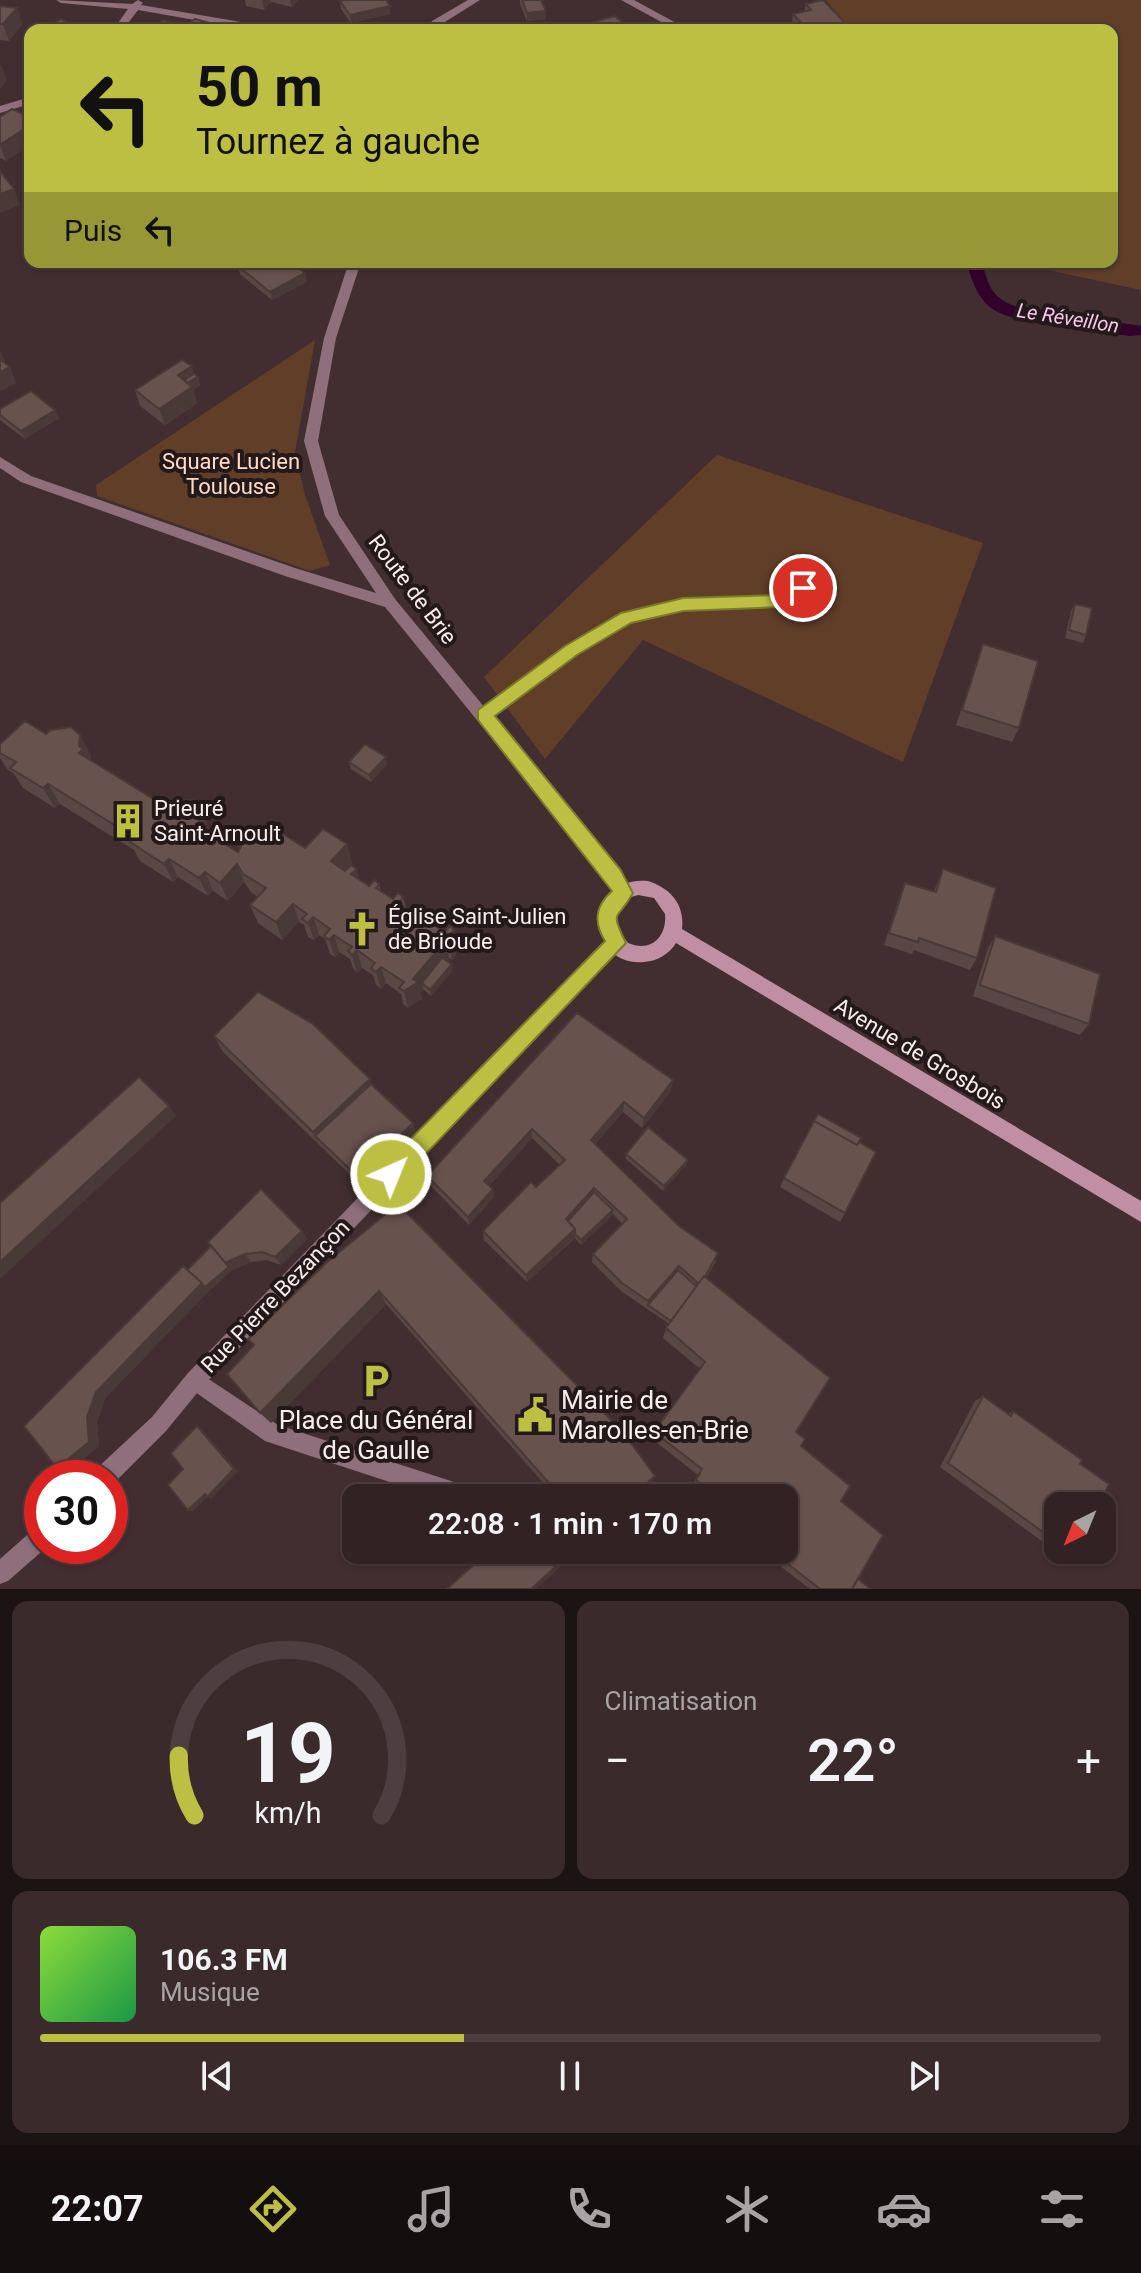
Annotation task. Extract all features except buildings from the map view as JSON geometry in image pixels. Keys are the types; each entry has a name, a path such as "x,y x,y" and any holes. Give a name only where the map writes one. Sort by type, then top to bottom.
{"street":[{"path":"61,0 138,4 240,24"},
{"path":"435,24 475,0"},
{"path":"626,0 672,24"},
{"path":"123,24 138,4"},
{"path":"0,110 24,102"},
{"name":"Route de Brie","path":"353,268 330,338 311,441 332,516 390,603 613,875 623,893"},
{"path":"0,462 26,479 290,572 390,603"},
{"path":"484,715 571,650 627,618 683,604 783,601 803,588"},
{"path":"642,889 661,895 675,912 674,933 668,942 648,952 626,949 616,943 606,925 609,906 623,893 642,889"},
{"name":"Avenue de Grosbois","path":"674,933 1141,1212"},
{"name":"Rue Pierre Bezançon","path":"122,1460 616,943"},
{"path":"195,1380 272,1434 427,1484"},
{"path":"0,1573 24,1552"}],"green space":[{"path":"826,0 1141,0 1141,290 1039,268 1118,268 1118,24 846,24"},
{"name":"Square Lucien Toulouse","path":"315,340 295,452 305,495 330,565 310,571 97,496 96,485"},
{"path":"717,455 983,543 903,762 643,640 545,759 484,677"}],"water":[{"name":"Le Réveillon","path":"968,268 984,268 996,295 1015,306 1141,326 1141,335 1059,327 1006,316 994,310 976,289"}],"place":[{"name":"Prieuré Saint-Arnoult","path":"128,821"},
{"name":"Église Saint-Julien de Brioude","path":"362,929"},
{"name":"Place du Général de Gaulle","path":"376,1381"},
{"name":"Mairie de Marolles-en-Brie","path":"535,1415"}],"route":[{"path":"391,1174 616,943 606,925 609,906 623,893 613,875 484,715 571,650 627,618 683,604 783,601 803,588"}]}
